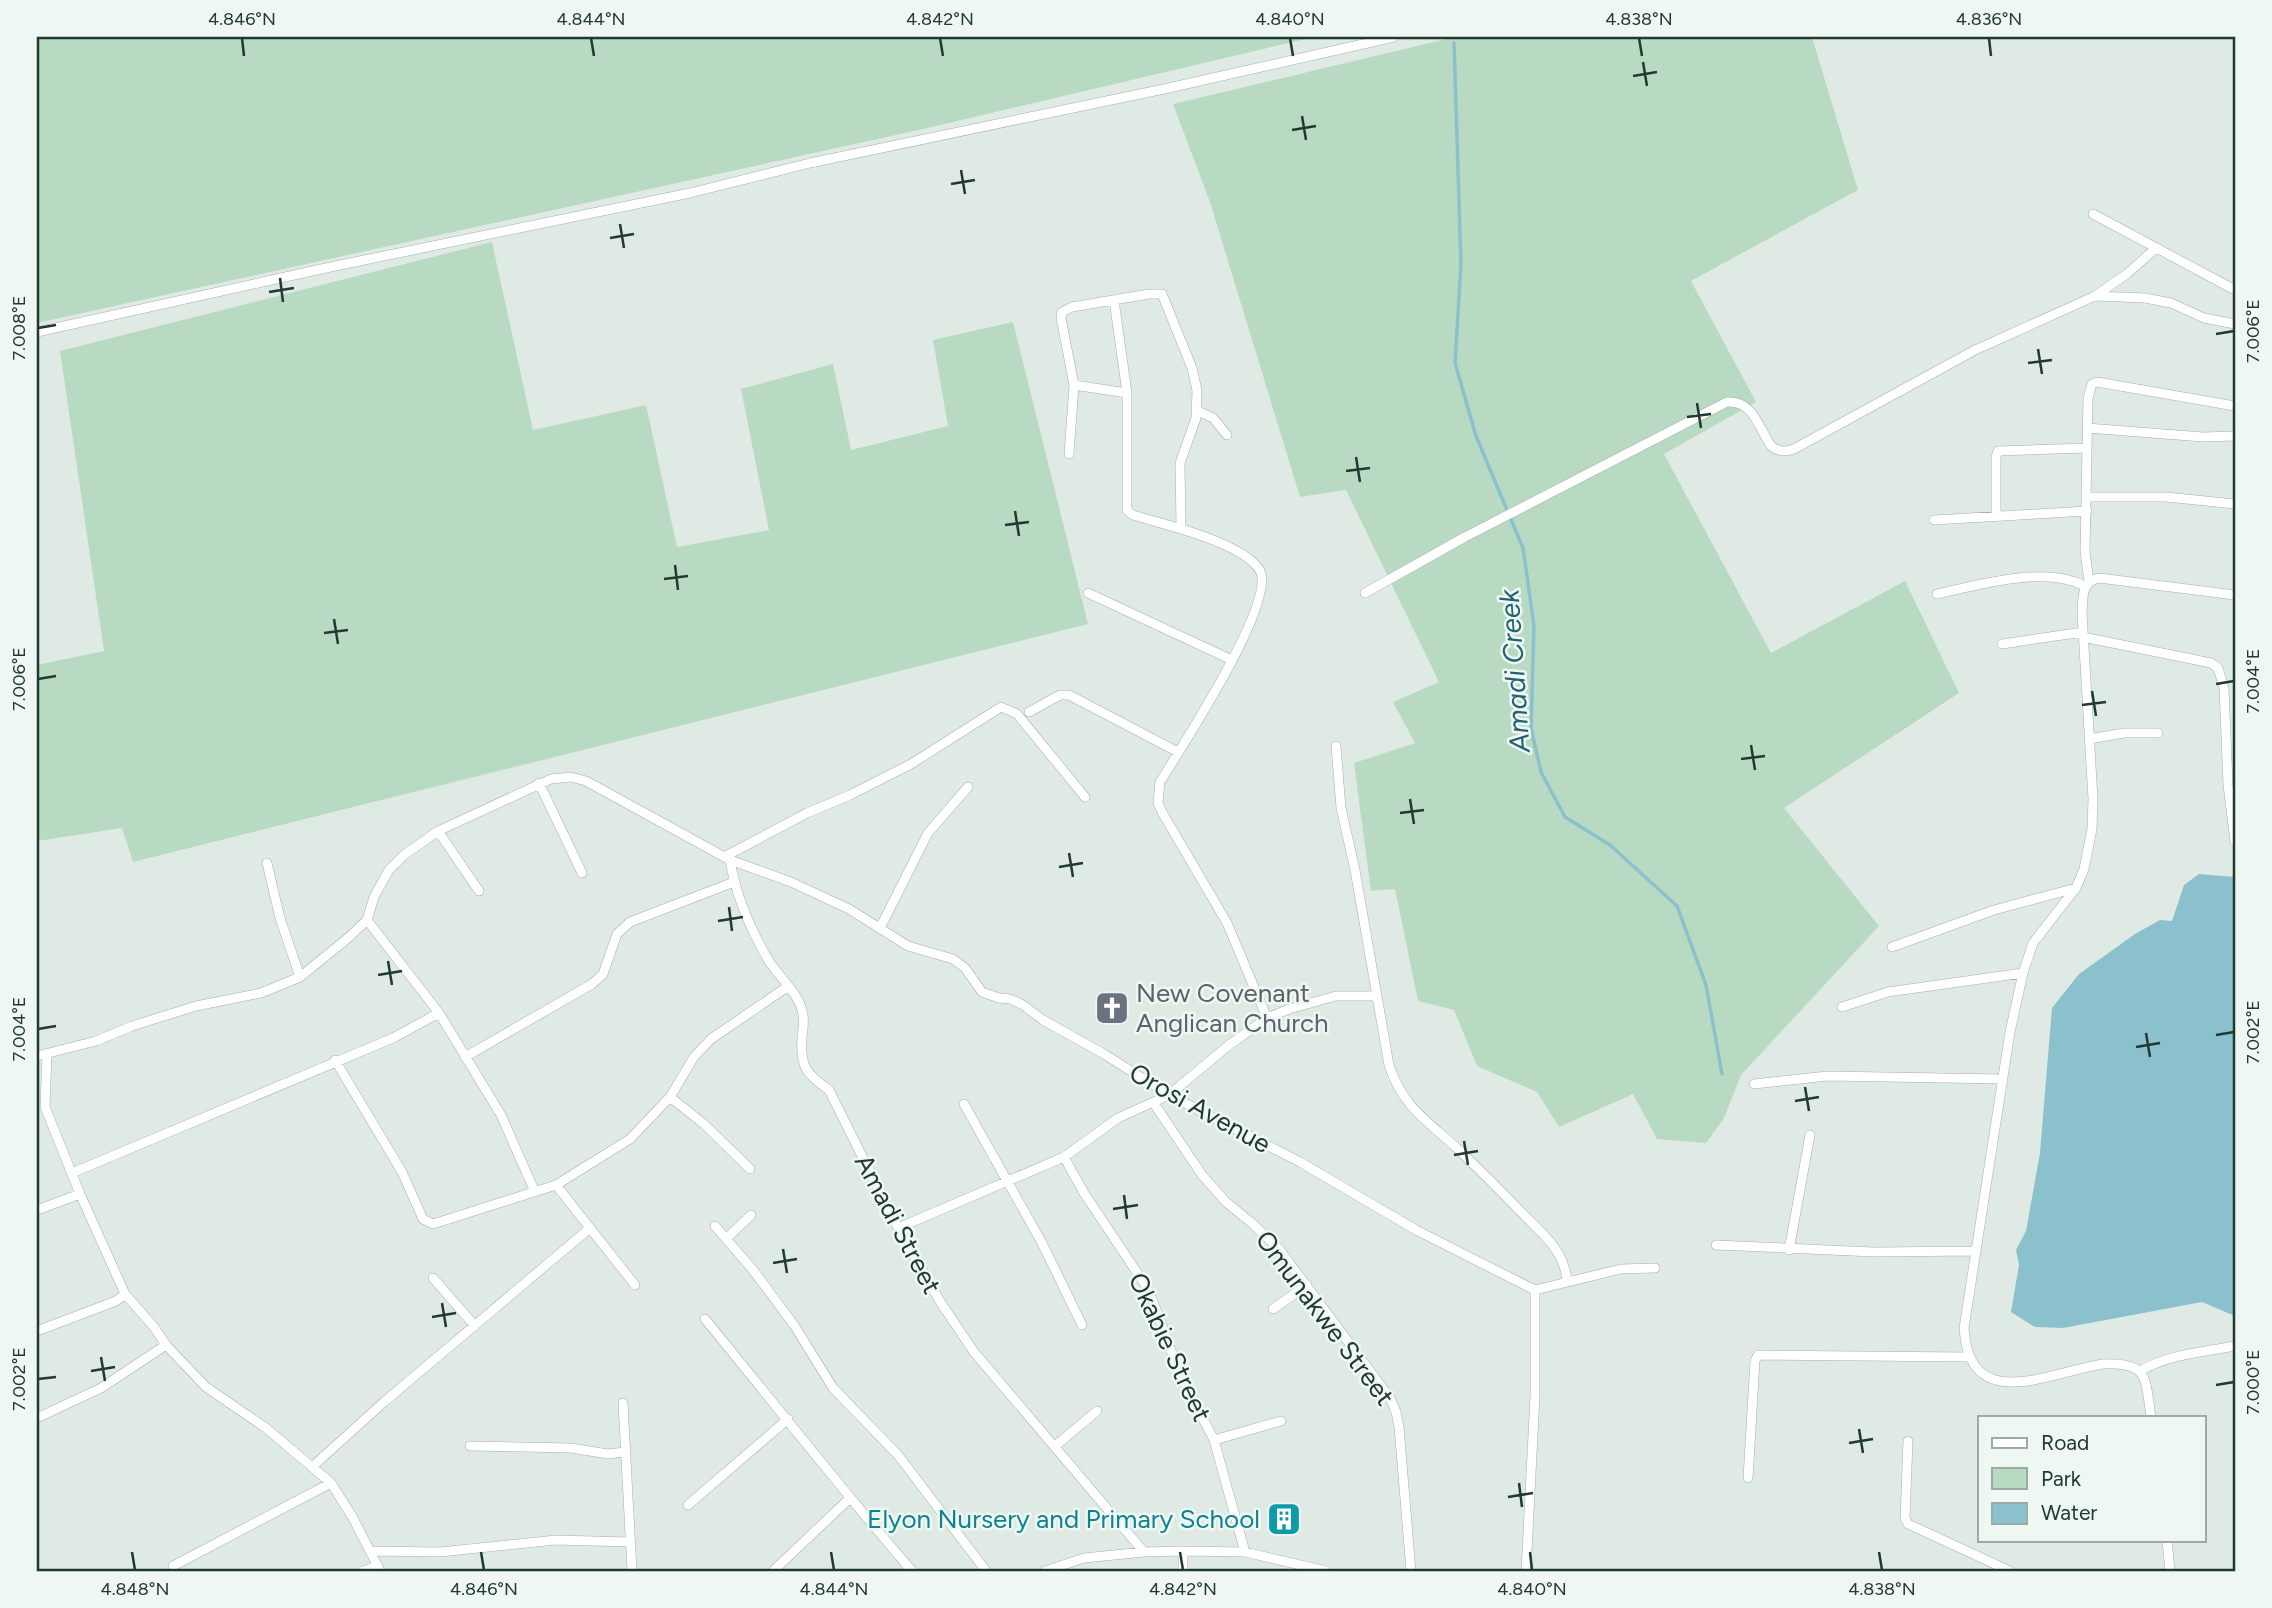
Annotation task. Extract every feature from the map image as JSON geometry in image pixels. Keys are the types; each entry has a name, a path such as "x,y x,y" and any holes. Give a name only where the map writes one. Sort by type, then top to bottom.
{"street":[{"path":"37,332 348,263 690,193 810,163 1394,37"},
{"path":"2093,214 2235,290"},
{"path":"1365,593 1727,402 1738,402 1749,409 1771,446 1782,452 1794,449 1975,350 2095,296 2157,248"},
{"path":"1069,454 1074,385 1062,312 1072,307 1156,293 1164,296 1192,368 1197,390 1198,411 1180,463 1181,527"},
{"path":"2095,296 2145,298 2171,303 2204,318 2235,324"},
{"path":"1114,300 1127,393 1127,510 1133,515 1181,527 1240,553 1262,573 1260,598 1232,660 1206,710 1160,782 1158,803 1227,923 1267,1018"},
{"path":"2151,1416 2147,1388 2140,1371 2129,1365 2103,1364 2014,1384 1997,1381 1982,1373 1968,1357 1964,1328 2003,1079 2023,973 2033,943 2076,888 2084,869 2092,828 2082,612 2087,583 2085,560 2089,391 2092,384 2097,382 2235,406"},
{"path":"1074,385 1127,393"},
{"path":"1198,411 1213,418 1227,435"},
{"path":"2087,428 2203,437 2235,436"},
{"path":"1996,516 1998,451 2087,448"},
{"path":"2087,496 2166,497 2235,504"},
{"path":"1934,520 2087,511"},
{"path":"1937,594 2021,579 2059,577 2087,583 2099,578 2129,580 2235,595"},
{"path":"1088,593 1232,660"},
{"path":"2002,645 2083,635 2211,663 2218,668 2224,688 2228,786 2235,842"},
{"path":"1029,712 1060,695 1069,695 1178,752"},
{"path":"727,858 807,813 911,764 1001,707 1017,714 1085,797"},
{"path":"2089,738 2124,733 2158,733"},
{"path":"1336,747 1340,808 1355,870 1389,1065 1396,1085 1405,1099 1548,1238 1562,1257 1567,1280"},
{"name":"Orosi Avenue","path":"367,920 374,897 389,870 404,855 438,831 539,783 571,777 586,781 727,858 791,882 849,909 908,946 960,963 982,992 1023,1005 1043,1020 1169,1095 1300,1162 1416,1230 1535,1290"},
{"path":"539,783 582,873"},
{"path":"880,928 928,833 968,787"},
{"path":"438,831 479,891"},
{"name":"Amadi Street","path":"727,858 753,932 768,960 798,1000 804,1020 804,1068 816,1083 829,1090 898,1228 941,1303 974,1352 1144,1552"},
{"path":"267,863 280,918 300,977"},
{"path":"466,1057 592,984 603,974 617,934 630,922 734,882"},
{"path":"1892,947 1994,910 2076,888"},
{"path":"37,1056 96,1041 196,1006 261,993 300,977 367,920 439,1013 501,1115 535,1192"},
{"path":"1842,1007 1888,992 2023,973"},
{"path":"335,1060 402,1171 423,1219 433,1224 556,1185 630,1139 670,1097 694,1057 711,1039 787,987"},
{"path":"898,1228 1064,1157 1118,1118 1169,1095 1229,1045 1267,1018 1336,996 1376,996"},
{"path":"72,1172 393,1038 439,1013"},
{"path":"47,1055 45,1107 125,1294 154,1326 166,1345 206,1387 266,1428 331,1483 353,1517 379,1569 362,1571"},
{"path":"1754,1084 1827,1076 2003,1079"},
{"path":"670,1097 704,1124 750,1169"},
{"name":"Omunakwe Street","path":"1153,1102 1202,1175 1226,1202 1279,1249 1390,1398 1396,1412 1403,1460 1411,1571"},
{"path":"964,1104 1042,1243 1082,1325"},
{"path":"1789,1250 1810,1135"},
{"name":"Okabie Street","path":"1064,1157 1084,1193 1146,1286 1178,1370 1214,1440 1245,1552"},
{"path":"556,1185 635,1285"},
{"path":"37,1210 80,1194"},
{"path":"726,1239 751,1215"},
{"path":"715,1226 794,1325 833,1388 898,1455 986,1571"},
{"path":"312,1467 384,1402 590,1228"},
{"path":"1716,1245 1874,1252 1976,1251"},
{"path":"1526,1571 1535,1396 1535,1290 1567,1280 1621,1269 1655,1268"},
{"path":"433,1278 475,1326"},
{"path":"1273,1309 1307,1286"},
{"path":"37,1331 116,1301 125,1294"},
{"path":"705,1319 788,1419 849,1499 912,1571"},
{"path":"37,1418 101,1388 166,1345"},
{"path":"2140,1371 2172,1357 2235,1346"},
{"path":"1748,1478 1755,1360 1758,1355 1968,1357"},
{"path":"623,1403 632,1571"},
{"path":"1055,1446 1097,1411"},
{"path":"688,1505 788,1419"},
{"path":"1214,1440 1281,1421"},
{"path":"1908,1441 1905,1518 1908,1524 2010,1571"},
{"path":"470,1446 571,1448 608,1454 625,1452"},
{"path":"173,1566 331,1483"},
{"path":"773,1571 849,1499"},
{"path":"370,1551 440,1552 556,1540 629,1542"},
{"path":"2167,1542 2170,1571"},
{"path":"1183,1551 1183,1571"},
{"path":"1045,1571 1084,1559 1144,1552 1183,1551 1245,1552 1326,1571"}],"green space":[{"path":"37,37 1314,37 919,130 37,323"},
{"path":"1455,37 1812,37 1858,190 1691,281 1756,402 1664,454 1771,653 1905,581 1959,693 1784,808 1879,926 1741,1075 1724,1118 1706,1143 1657,1139 1633,1094 1559,1127 1537,1092 1477,1066 1454,1010 1418,1001 1395,889 1371,891 1354,763 1415,743 1393,702 1439,682 1346,490 1300,497 1210,202 1173,104"},
{"path":"492,242 533,430 646,405 677,547 769,530 741,389 833,364 851,450 948,426 933,340 1013,322 1088,624 133,862 122,828 37,841 37,665 104,651 60,351"}],"water":[{"path":"2199,874 2235,877 2235,1316 2202,1302 2063,1328 2035,1327 2011,1312 2019,1265 2016,1250 2026,1231 2040,1153 2052,1008 2079,974 2135,934 2160,920 2172,921 2184,885"}],"waterway":[{"name":"Amadi Creek","path":"1454,43 1461,264 1455,363 1476,436 1523,548 1534,626 1531,728 1541,772 1565,817 1610,845 1677,906 1706,985 1722,1074"}],"place":[{"name":"New Covenant Anglican Church","path":"1112,1008"},
{"name":"Elyon Nursery and Primary School","path":"1284,1519"}]}
